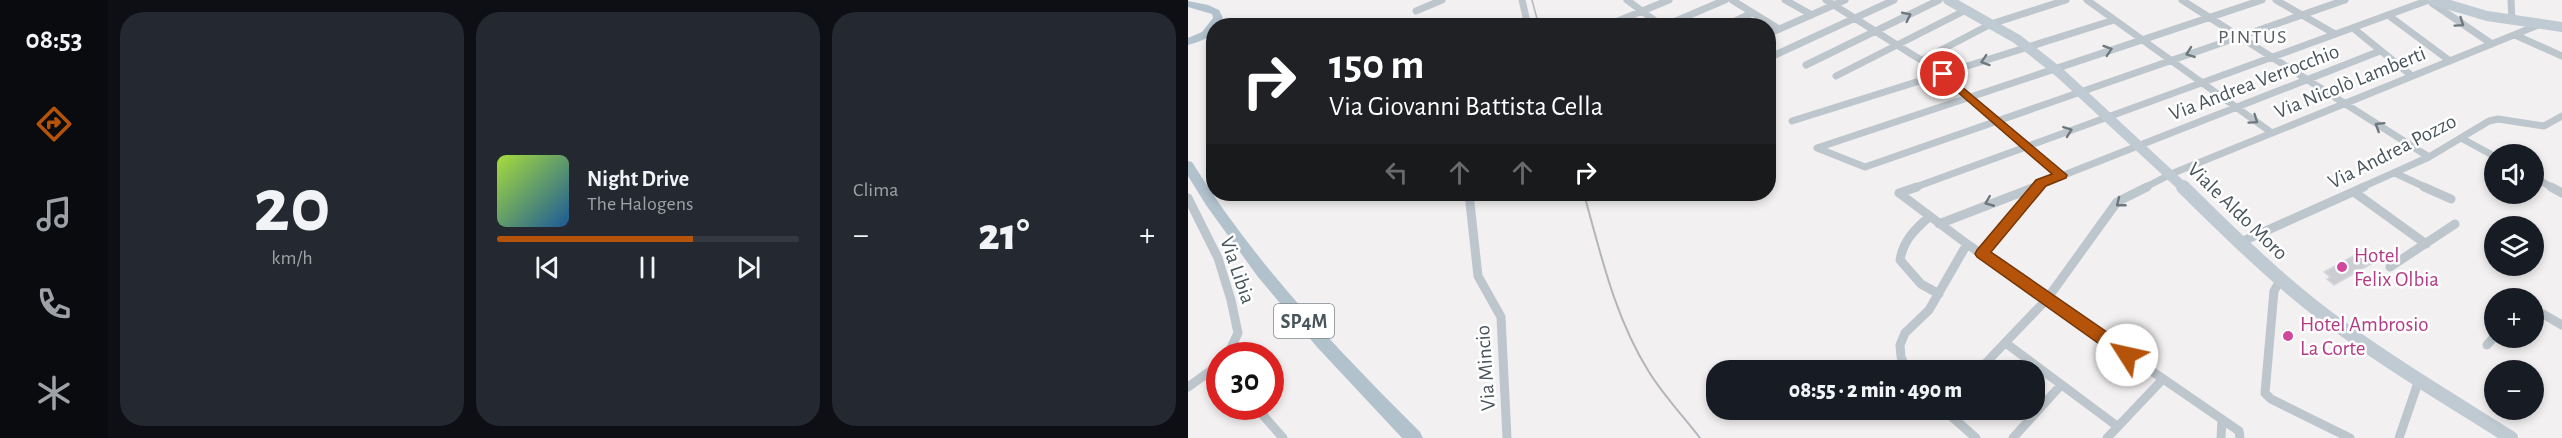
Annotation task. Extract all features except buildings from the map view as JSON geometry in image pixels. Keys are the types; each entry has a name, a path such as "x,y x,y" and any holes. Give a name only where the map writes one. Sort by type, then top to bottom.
{"main road":[{"name":"Viale Aldo Moro","path":"1948,0 2027,47 2080,91 2281,279 2322,314 2375,353 2511,438"},
{"path":"2430,1 2487,16 2562,27"},
{"path":"1188,4 1206,7 1216,12 1218,18"},
{"path":"1188,13 1208,11 1212,18"},
{"path":"1188,41 1206,28"},
{"path":"1188,41 1206,34"},
{"name":"SP4M","path":"1188,165 1206,192"},
{"name":"SP4M","path":"1212,201 1235,236 1268,278 1345,366 1414,438"}],"street":[{"path":"1416,11 1442,0"},
{"path":"1522,0 1526,18"},
{"path":"1627,0 1652,18"},
{"path":"1625,18 1669,0"},
{"path":"1682,18 1725,0"},
{"path":"1732,0 1760,18"},
{"path":"1785,0 1812,15"},
{"path":"1826,0 1943,74 2061,175"},
{"path":"1776,30 1845,0"},
{"path":"1776,55 1894,0"},
{"path":"1806,65 1940,0"},
{"path":"1922,60 1991,24 2066,0"},
{"path":"2087,0 2272,133"},
{"path":"2182,0 2429,157"},
{"path":"1817,148 2262,0"},
{"path":"2276,0 2335,34"},
{"path":"1817,148 1865,167 2345,0"},
{"path":"2511,0 2512,20"},
{"path":"2240,438 2239,432 1967,244 1899,194 2028,145 2430,1 2492,44"},
{"path":"1836,76 1966,10"},
{"path":"1741,18 1752,13"},
{"path":"2388,15 2450,61"},
{"path":"1792,121 2114,20"},
{"name":"Via Nicolò Lamberti","path":"1990,360 2047,299 2117,202 2171,174 2541,24"},
{"path":"2353,28 2412,76"},
{"path":"2515,35 2562,56"},
{"name":"Via Andrea Verrocchio","path":"1939,224 2013,193 2380,51"},
{"name":"Via Andrea Pozzo","path":"2241,242 2429,157 2494,119 2544,126 2562,116"},
{"path":"2461,138 2484,151"},
{"path":"2394,173 2451,199"},
{"path":"1982,254 2041,183"},
{"path":"2544,183 2562,193"},
{"path":"2354,192 2426,244"},
{"path":"2013,193 2026,202"},
{"name":"Via Libia","path":"1188,198 1218,258 1238,333 1234,342"},
{"name":"Via Mincio","path":"1470,201 1478,276 1501,317 1507,438"},
{"path":"1929,217 1918,225 1901,249 1900,260 1921,284 1939,294"},
{"path":"2391,267 2455,224"},
{"path":"1902,360 1900,345 1905,333 1929,310 1967,244"},
{"path":"2281,279 2274,291 2265,393 2271,399 2350,438"},
{"path":"2544,315 2562,325"},
{"path":"2007,344 2117,426"},
{"path":"1188,387 1206,374"},
{"path":"2107,438 2163,379"},
{"path":"2399,438 2419,380"},
{"path":"2013,438 2061,385"},
{"path":"1267,420 1283,438"},
{"path":"1955,420 1976,438"},
{"path":"2221,438 2222,420"}],"railway":[{"path":"1532,0 1537,18"},
{"path":"1586,201 1610,286 1637,351 1667,398 1700,438"}],"place":[{"name":"Hotel Felix Olbia","path":"2342,267"},
{"name":"Hotel Ambrosio La Corte","path":"2288,336"}],"district":[{"name":"PINTUS","path":"2253,36"}],"route":[{"path":"1943,74 2061,175 2041,183 1982,254 2127,355"}]}
